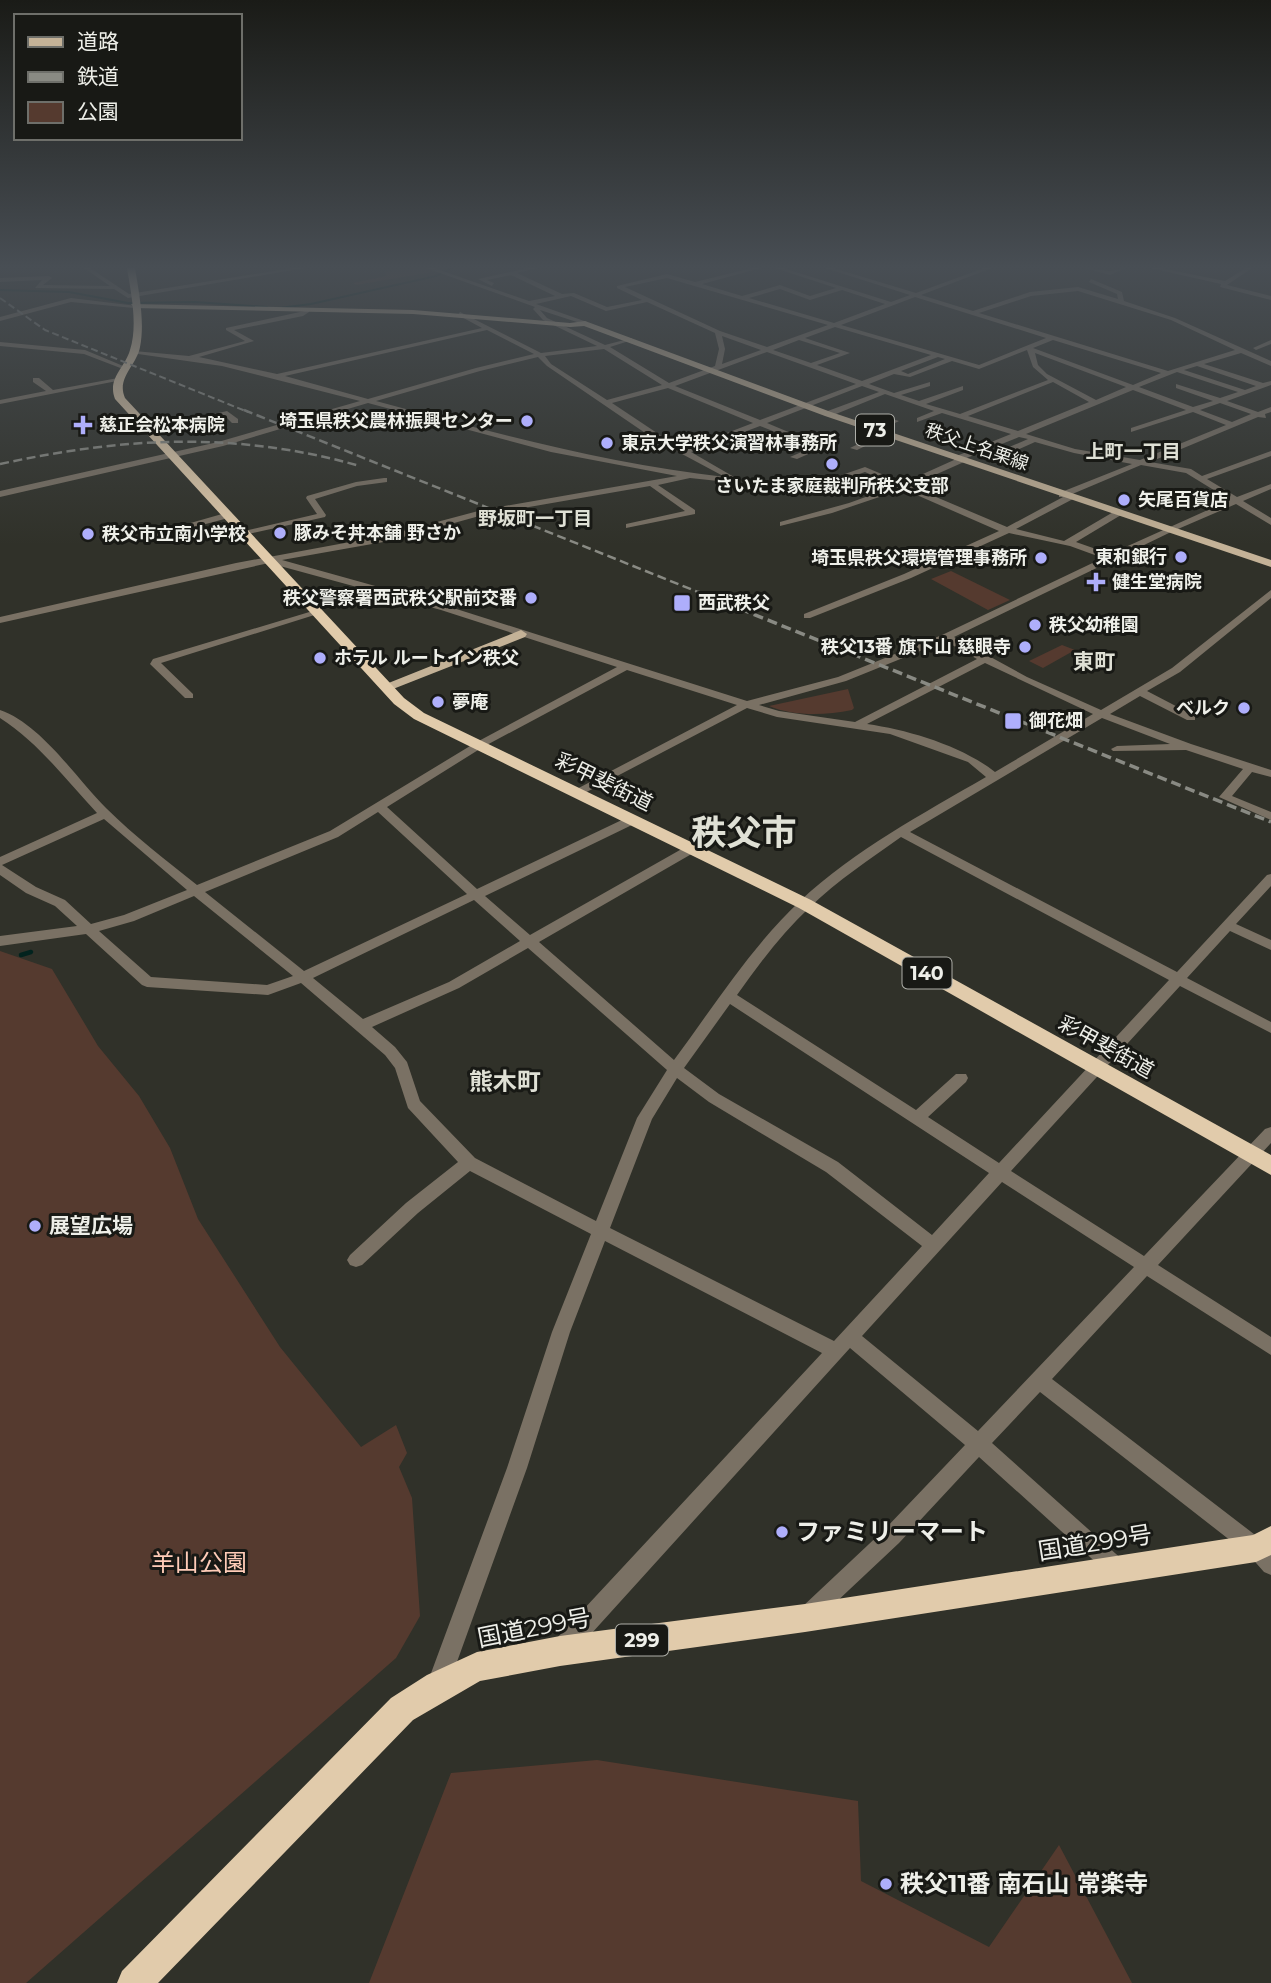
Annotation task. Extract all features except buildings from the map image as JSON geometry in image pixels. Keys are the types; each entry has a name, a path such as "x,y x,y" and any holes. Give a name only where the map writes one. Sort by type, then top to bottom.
{"highway":[{"path":"118,380 129,361"},
{"name":"彩甲斐街道","path":"118,380 116,387 120,399 399,701 419,716 805,904 1271,1166"},
{"name":"国道299号","path":"134,1983 402,1709 438,1686 477,1667 560,1651 1266,1551"}],"main road":[{"name":"秩父上名栗線","path":"691,361 828,414 959,460 1271,564"},
{"path":"388,686 521,634"}],"street":[{"path":"106,361 125,368"},
{"path":"188,361 278,375 527,445 687,477 737,481 687,451 657,437 545,361"},
{"path":"278,375 343,361"},
{"path":"2,491 172,456 252,436 478,369 515,361"},
{"path":"627,361 668,386 820,447 794,457"},
{"path":"715,369 718,361"},
{"path":"605,403 668,386 738,361"},
{"path":"799,361 907,400 1015,435 1188,471 1271,522"},
{"path":"811,365 824,361"},
{"path":"687,451 921,361"},
{"path":"892,371 908,376 948,361"},
{"path":"957,361 978,367 997,361"},
{"path":"1033,361 1035,366 1053,380 1094,402"},
{"path":"1063,361 1233,425"},
{"path":"1129,361 1168,373"},
{"path":"783,524 839,510 906,486 959,460 1094,402 1208,361"},
{"path":"1197,364 1267,384"},
{"path":"1177,370 1244,392"},
{"path":"36,380 51,392"},
{"path":"0,402 118,380"},
{"path":"960,417 1053,380"},
{"path":"894,395 927,384"},
{"path":"1134,430 1267,384"},
{"path":"1179,386 1271,419"},
{"path":"919,404 960,388"},
{"path":"828,414 885,392"},
{"path":"889,407 907,400"},
{"path":"807,616 872,593 1009,531 1066,496 1271,410"},
{"path":"920,420 941,411"},
{"path":"149,430 227,413 235,421"},
{"path":"874,430 895,421"},
{"path":"746,437 773,427"},
{"path":"854,448 886,434"},
{"path":"1003,453 1033,440"},
{"path":"1201,479 1271,453"},
{"path":"842,478 865,469 1009,531 1068,542 1111,558"},
{"path":"0,620 270,560 389,538 482,513 687,477"},
{"path":"244,532 323,515 310,498 356,484 384,480"},
{"path":"629,526 692,512 652,484"},
{"path":"575,794 745,705 842,679 946,637 1232,500 1271,485"},
{"path":"1068,542 1118,513"},
{"path":"142,538 229,515"},
{"path":"270,560 444,608 628,665 745,705 786,716 859,724 892,731 972,760 995,778"},
{"path":"438,1686 517,1468 561,1332 645,1118 676,1069 763,949 805,904 901,832 1190,661 1271,593"},
{"path":"189,696 155,664 157,661 318,612"},
{"path":"946,637 1024,682 1184,746 1271,774"},
{"path":"859,724 983,660"},
{"path":"0,941 90,929 129,918 334,834 480,746 628,665"},
{"path":"1140,692 1191,718"},
{"path":"0,713 28,729 105,814 362,1027 402,1066 413,1104 469,1163 835,1351"},
{"path":"1117,749 1184,746"},
{"path":"1250,767 1225,797 1271,816"},
{"path":"381,808 530,943 676,1069 714,1098 832,1167 933,1245"},
{"path":"0,862 105,814"},
{"path":"0,869 31,891 60,903 147,982 268,990 301,978 630,821"},
{"path":"901,832 1271,1028"},
{"path":"362,1027 454,985 691,849"},
{"path":"560,1651 1271,878"},
{"path":"1227,925 1271,945"},
{"path":"729,997 1271,1347"},
{"path":"917,1118 961,1077"},
{"path":"805,1618 891,1536 1271,1133"},
{"path":"356,1260 412,1208 469,1163"},
{"path":"849,1336 979,1444 1119,1570"},
{"path":"1039,1380 1266,1551"}],"green space":[{"path":"951,571 1010,600 988,610 931,579"},
{"path":"1062,645 1075,650 1043,668 1029,661"},
{"path":"848,689 854,708 852,710 809,714 788,712 769,706"},
{"name":"羊山公園","path":"0,951 52,969 98,1046 139,1096 170,1148 198,1219 280,1347 361,1447 396,1425 407,1453 399,1467 412,1498 420,1616 396,1658 26,1983 0,1983"},
{"path":"597,1760 858,1801 861,1881 989,1947 1059,1845 1132,1983 369,1983 451,1773"}],"waterway":[{"path":"21,955 31,952"}],"railway":[{"path":"121,361 248,412"},
{"path":"244,410 703,594"},
{"path":"0,464 92,448 180,442 269,447 360,466"},
{"path":"698,592 1271,822"}],"place":[{"name":"埼玉県秩父農林振興センター","path":"527,421"},
{"name":"慈正会松本病院","path":"83,425"},
{"name":"東京大学秩父演習林事務所","path":"607,443"},
{"name":"さいたま家庭裁判所秩父支部","path":"832,464"},
{"name":"矢尾百貨店","path":"1124,500"},
{"name":"豚みそ丼本舗 野さか","path":"280,533"},
{"name":"秩父市立南小学校","path":"88,534"},
{"name":"東和銀行","path":"1181,557"},
{"name":"埼玉県秩父環境管理事務所","path":"1041,558"},
{"name":"健生堂病院","path":"1096,582"},
{"name":"秩父警察署西武秩父駅前交番","path":"531,598"},
{"name":"西武秩父","path":"682,603"},
{"name":"秩父幼稚園","path":"1035,625"},
{"name":"秩父13番 旗下山 慈眼寺","path":"1025,647"},
{"name":"ホテル ルートイン秩父","path":"320,658"},
{"name":"夢庵","path":"438,702"},
{"name":"ベルク","path":"1244,708"},
{"name":"御花畑","path":"1013,721"},
{"name":"展望広場","path":"35,1226"},
{"name":"ファミリーマート","path":"782,1532"},
{"name":"秩父11番 南石山 常楽寺","path":"886,1884"}],"district":[{"name":"上町一丁目","path":"1133,451"},
{"name":"野坂町一丁目","path":"535,518"},
{"name":"東町","path":"1094,662"},
{"name":"秩父市","path":"744,833"},
{"name":"熊木町","path":"505,1082"}]}
